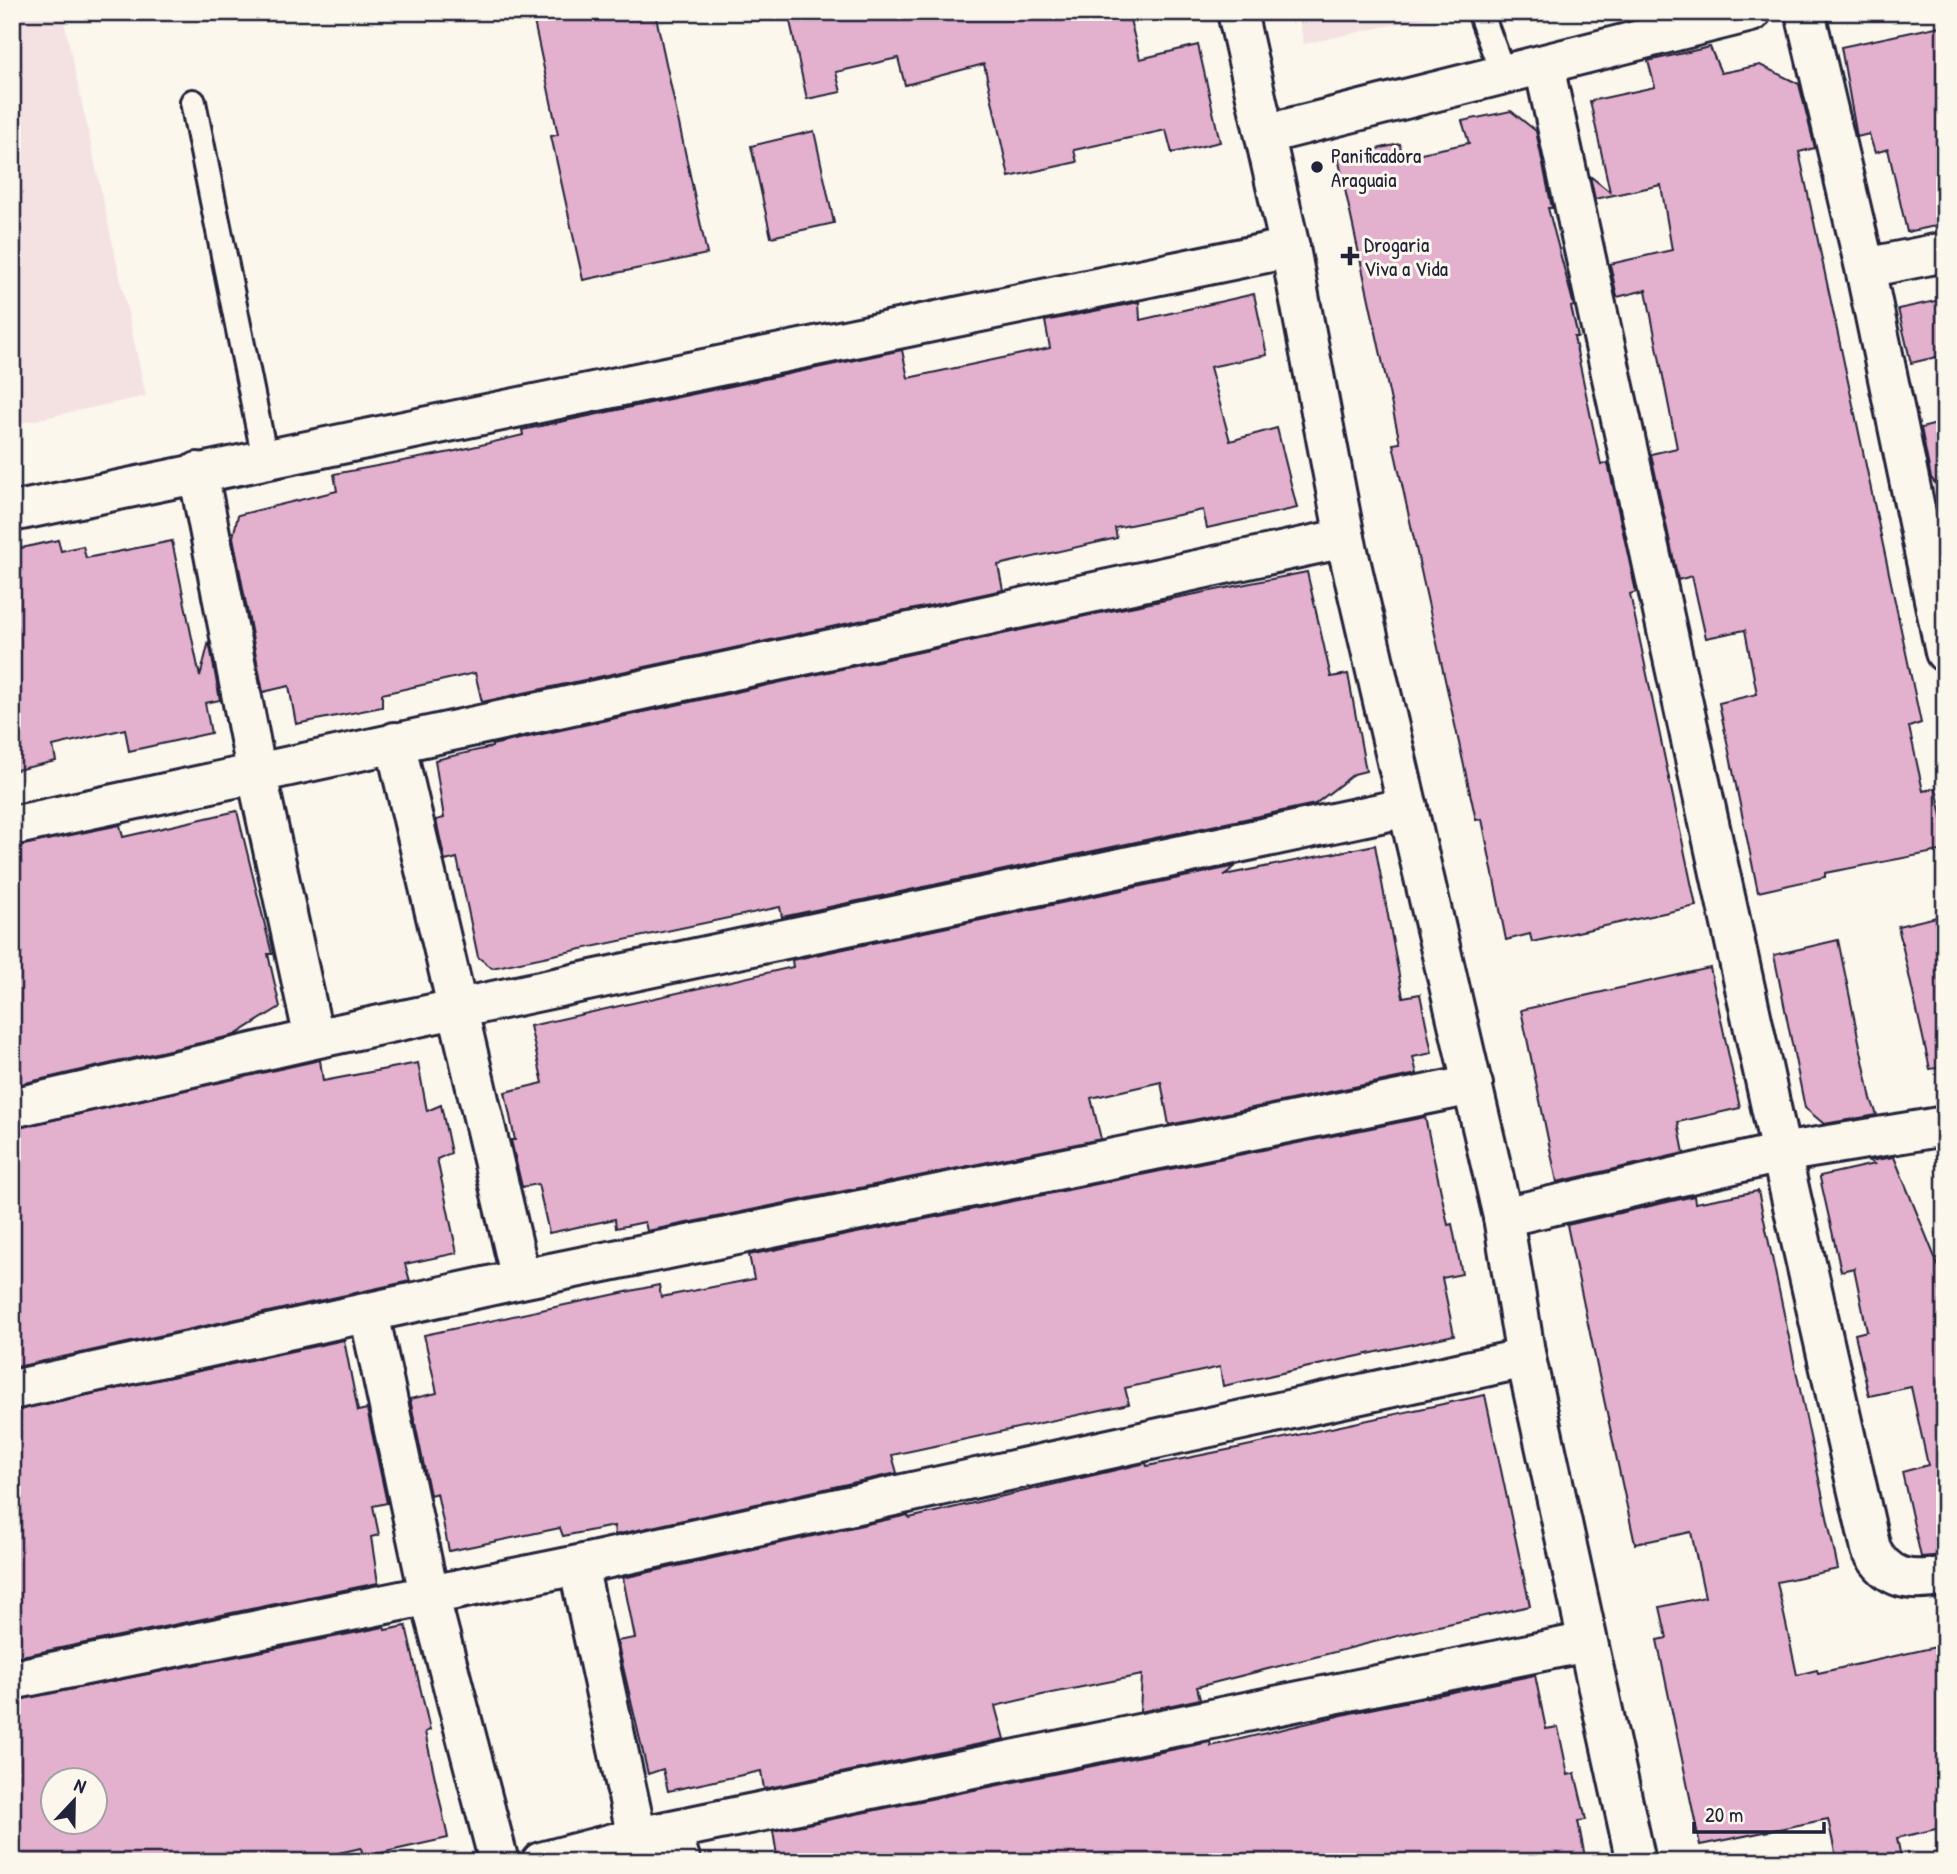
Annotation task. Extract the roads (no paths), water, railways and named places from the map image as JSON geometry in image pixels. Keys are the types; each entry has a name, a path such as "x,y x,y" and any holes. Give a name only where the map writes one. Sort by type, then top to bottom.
{"street":[{"path":"1237,12 1290,248 1345,538 1503,1217 1526,1358 1636,1862"},
{"path":"1266,134 1751,12"},
{"path":"1805,12 1865,268 1933,532 1945,652"},
{"path":"1544,66 1871,1549 1880,1565 1901,1578 1926,1580 1945,1576"},
{"path":"12,512 1290,248"},
{"path":"1865,268 1945,252"},
{"path":"198,472 257,775 314,1039"},
{"path":"12,827 1345,538"},
{"path":"396,742 521,1279"},
{"path":"12,1108 314,1039 457,1011 1408,807"},
{"path":"12,1390 521,1279 1473,1085"},
{"path":"1503,1217 1782,1153 1945,1126"},
{"path":"369,1313 429,1594 499,1862"},
{"path":"12,1680 578,1565 1526,1358"},
{"path":"578,1565 663,1843"},
{"path":"541,1862 663,1843 1587,1642"}],"lane":[{"path":"1480,12 1504,76"},
{"path":"193,102 265,458"}],"place":[{"name":"Panificadora Araguaia","path":"1317,167"},
{"name":"Drogaria Viva a Vida","path":"1350,256"}]}
